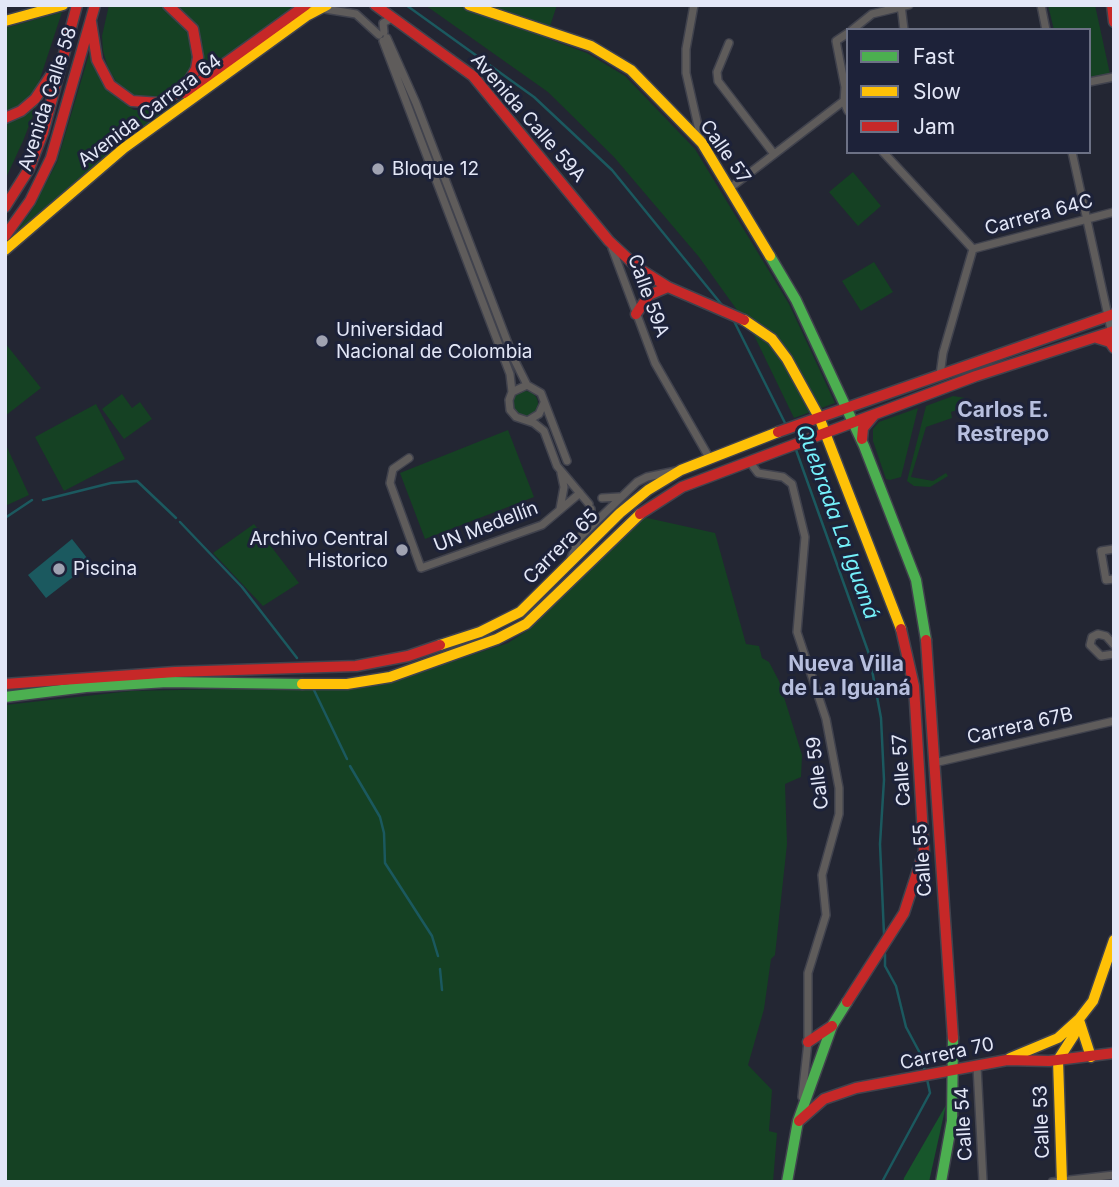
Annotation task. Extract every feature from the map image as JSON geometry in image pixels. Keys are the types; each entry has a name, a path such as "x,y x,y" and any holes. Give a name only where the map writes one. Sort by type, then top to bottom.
{"main road":[{"path":"5,21 63,5"},
{"name":"Avenida Calle 58","path":"5,207 25,176 38,147 76,5"},
{"name":"Avenida Calle 58","path":"5,236 47,168 95,5"},
{"path":"166,101 189,81 199,50 188,22 168,5"},
{"name":"Avenida Carrera 64","path":"5,250 124,148 307,10 321,5"},
{"path":"90,23 97,60 115,90 139,103 153,104 188,90 307,10 327,5"},
{"name":"Avenida Calle 59A","path":"375,5 473,76 609,241"},
{"name":"Calle 57","path":"469,5 591,46 631,70 702,143 796,300 854,422"},
{"path":"1112,5 1114,22"},
{"path":"5,118 22,111 35,99 62,59"},
{"name":"Calle 59A","path":"609,241 638,268 668,287 700,300"},
{"path":"636,314 649,295 668,287"},
{"name":"Calle 57","path":"700,300 750,322 772,339 787,359 825,432 907,648 914,686 924,851 919,871 894,932 832,1026 800,1116 788,1182"},
{"name":"Carrera 65","path":"5,684 175,672 300,670 376,664 420,652 502,624 530,604 634,501 681,470 805,422 1111,315"},
{"name":"Carrera 65","path":"5,697 86,687 167,682 347,684 401,674 486,644 526,624 643,511 681,487 976,376 1112,331"},
{"path":"1093,338 1103,339 1114,345"},
{"path":"864,446 863,428 874,415"},
{"name":"Calle 55","path":"854,422 916,580 923,607 954,1071 951,1128 941,1182"},
{"path":"715,473 712,462 739,447"},
{"path":"924,851 940,851"},
{"path":"1007,1059 1058,1038 1079,1019 1093,1001 1114,940"},
{"path":"1079,1019 1091,1056"},
{"path":"1058,1060 1074,1035 1079,1019"},
{"path":"808,1042 832,1026"},
{"name":"Carrera 70","path":"800,1116 832,1096 1007,1059 1058,1060 1114,1053"},
{"name":"Calle 53","path":"1058,1060 1059,1181"}],"street":[{"path":"694,5 686,49 686,73 702,143"},
{"path":"1041,5 1046,28"},
{"path":"854,28 872,14 903,6 904,28"},
{"path":"307,10 345,10 362,17 383,37 416,103 527,385 538,390 567,461"},
{"path":"397,19 384,21 383,37 501,348 512,392 510,410 516,417 529,420 544,431 561,471 590,506 591,526"},
{"path":"846,34 836,41 846,104"},
{"path":"729,43 717,72 718,82 775,154"},
{"path":"1091,82 1114,77"},
{"path":"730,188 813,129 845,100"},
{"path":"885,154 973,249 943,353 940,375"},
{"path":"1072,154 1085,218 1111,315 1114,345"},
{"name":"Carrera 64C","path":"973,249 1114,212"},
{"name":"Calle 59A","path":"609,241 659,371 710,459"},
{"path":"512,392 527,385"},
{"path":"529,420 539,414 544,403"},
{"name":"UN Medellín","path":"409,458 393,468 390,483 421,568 542,525 560,510 564,487 561,471"},
{"name":"Calle 59","path":"751,460 758,473 783,477 793,487 805,537 797,632 827,719 839,788 839,814 822,875 826,915 808,973 808,1042 800,1116"},
{"path":"569,564 573,547 620,497 647,477 681,470"},
{"path":"560,510 580,493"},
{"path":"602,498 620,497"},
{"path":"1114,548 1101,551 1106,580 1114,579"},
{"path":"1114,645 1106,636 1098,634 1092,637 1090,645 1101,656 1114,654"},
{"name":"Carrera 67B","path":"934,762 1114,721"},
{"name":"Calle 54","path":"977,1066 983,1182"},
{"path":"1059,1181 1114,1175"}],"shaded area":[{"path":"109,5 162,5 180,19 190,37 194,53 189,73 179,88 152,101 135,97 120,88 108,68 103,51 102,36"},
{"path":"175,5 298,5 197,78 203,63 202,41 198,31"},
{"path":"425,5 557,5 546,38 587,53 625,76 695,149 789,304 835,403 794,418 752,331 699,257 614,157 548,92"},
{"path":"1048,5 1095,5 1110,74 1091,78 1091,28 1054,28"},
{"path":"62,12 38,85 25,103 5,112 5,28"},
{"path":"90,51 108,90 134,110 158,110 191,95 111,152 6,245 30,213 57,162"},
{"path":"37,105 5,180 5,123 17,120"},
{"path":"853,172 881,206 858,226 829,192"},
{"path":"874,262 893,292 861,311 842,281"},
{"path":"5,343 41,388 5,416"},
{"path":"525,391 534,395 538,404 534,413 525,417 516,413 512,404 516,395"},
{"path":"122,394 132,408 140,402 152,419 124,439 102,409"},
{"path":"953,396 965,398 968,405 972,405 951,412 952,418 926,427 911,477 933,481 946,473 948,476 930,487 914,486 907,481 926,406"},
{"path":"96,404 125,459 64,491 35,437"},
{"path":"918,408 901,477 886,479 873,441 873,429 879,422"},
{"path":"508,430 534,497 425,539 400,473"},
{"path":"5,443 29,495 5,506"},
{"path":"643,517 715,533 746,644 759,646 762,658 769,662 779,681 802,755 801,777 785,784 787,844 775,955 771,959 764,1009 748,1065 772,1090 769,1131 777,1133 773,1182 5,1182 5,705 131,691 320,687 405,677 508,643 531,628"},
{"path":"254,524 299,583 263,606 213,553"},
{"name":"Piscina","path":"72,539 91,563 46,598 28,575"}],"green space":[{"path":"946,1105 929,1182 903,1182 904,1178"}],"waterway":[{"name":"Quebrada La Iguaná","path":"406,5 534,97 612,170 722,305"},
{"name":"Quebrada La Iguaná","path":"734,321 786,425"},
{"name":"Quebrada La Iguaná","path":"795,447 869,654 881,718 884,780 880,844 884,934"},
{"path":"43,500 111,483 137,481 176,518"},
{"path":"5,518 32,500"},
{"path":"180,522 242,587 297,658"},
{"path":"313,688 347,759"},
{"path":"350,766 380,817 384,833 385,863 432,936 438,956"},
{"name":"Quebrada La Iguaná","path":"885,954 885,966 896,986 906,1027 922,1057 925,1072"},
{"path":"440,969 442,990"},
{"name":"Quebrada La Iguaná","path":"882,1182 930,1093 927,1079"}],"traffic: fast":[{"path":"770,256 796,300 864,446 916,580 926,640"},
{"path":"5,697 86,687 167,682 302,684"},
{"path":"787,1182 798,1121 832,1026 847,1002"},
{"path":"941,1182 952,1121 953,1038"}],"traffic: slow":[{"path":"5,21 63,5"},
{"path":"308,15 327,5"},
{"path":"469,5 591,46 631,70 702,143 770,256"},
{"path":"5,250 124,148 312,12"},
{"path":"744,320 772,339 787,359 819,417 901,629"},
{"path":"440,645 480,632 520,612 620,513 648,490 681,470 778,432"},
{"path":"302,684 347,684 390,677 497,639 526,624 640,514"},
{"path":"1062,1182 1058,1060 1074,1035 1079,1019 1093,1001 1114,940"},
{"path":"1010,1058 1058,1038 1079,1019"},
{"path":"1079,1020 1091,1057"}],"traffic: jam":[{"path":"5,207 29,169 43,133 77,5"},
{"path":"5,236 30,201 51,158 95,5"},
{"path":"91,22 97,60 110,85 132,101 160,103 184,89 196,69 198,57 193,29 168,5"},
{"path":"184,93 306,5"},
{"path":"375,5 473,76 609,241 638,268 668,287 744,320"},
{"path":"1112,5 1114,22"},
{"path":"5,118 21,111 35,99 62,59"},
{"path":"636,314 649,295 668,287"},
{"path":"778,432 1114,314"},
{"path":"640,514 682,487 976,376 1114,331"},
{"path":"1097,338 1110,342 1114,348"},
{"path":"862,439 863,428 874,415"},
{"path":"847,1002 904,913 924,851 914,686 901,629"},
{"path":"926,640 953,1038"},
{"path":"5,684 175,672 356,666 408,656 440,645"},
{"path":"808,1042 832,1026"},
{"path":"799,1121 824,1099 856,1088 1007,1060 1049,1061 1114,1053"}],"place":[{"name":"Bloque 12","path":"378,169"},
{"name":"Universidad Nacional de Colombia","path":"322,341"},
{"name":"Archivo Central Historico","path":"402,550"},
{"name":"Piscina","path":"59,569"}],"district":[{"name":"Carlos E. Restrepo","path":"1003,423"},
{"name":"Nueva Villa de La Iguaná","path":"846,677"}]}
